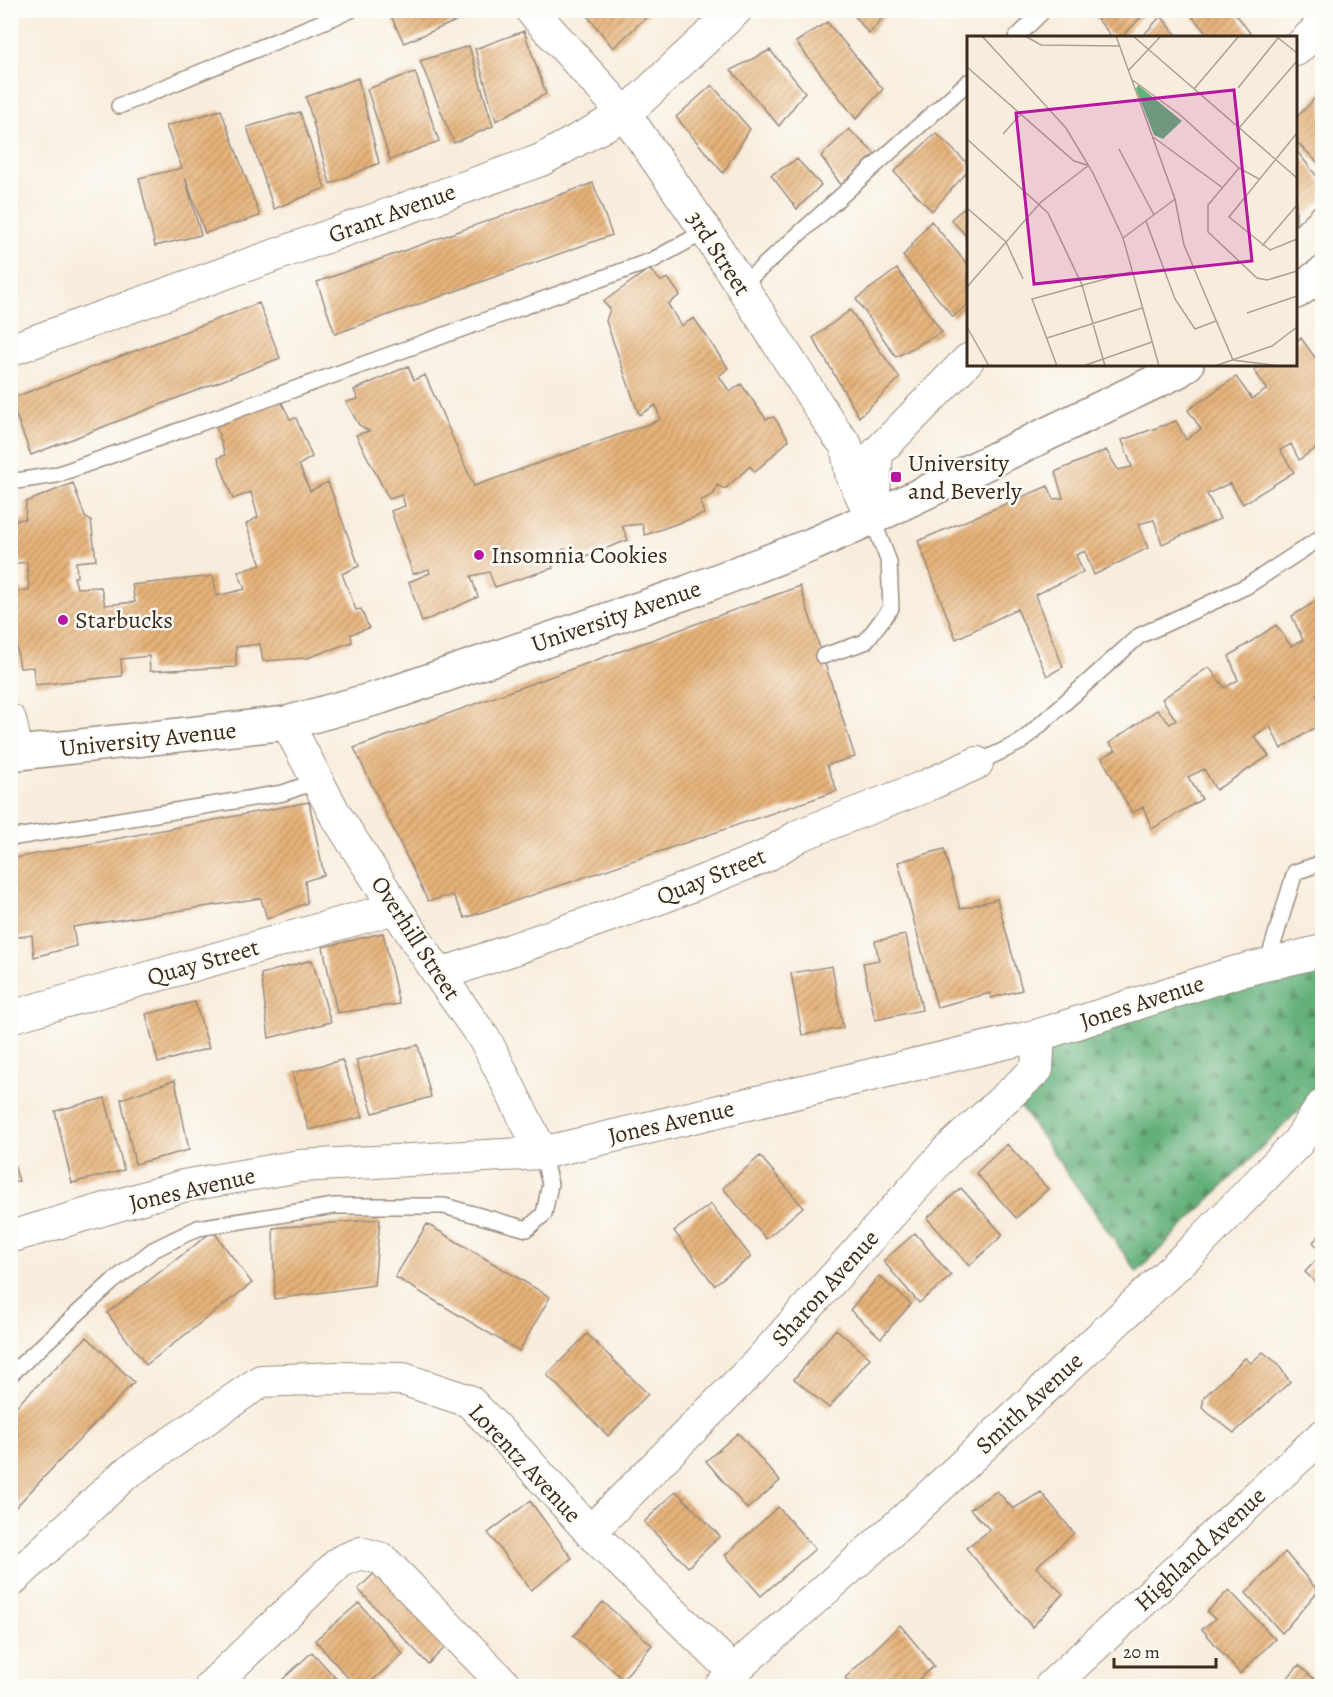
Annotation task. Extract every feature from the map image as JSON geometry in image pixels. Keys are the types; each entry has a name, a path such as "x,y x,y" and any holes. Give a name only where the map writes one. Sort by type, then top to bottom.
{"street":[{"name":"3rd Street","path":"531,10 625,114 706,231 846,445 851,473 872,518"},
{"name":"Grant Avenue","path":"10,350 541,160 625,114 736,10"},
{"path":"1297,291 1323,274"},
{"path":"872,518 877,453 967,362"},
{"name":"University Avenue","path":"14,753 287,723 381,697 688,592 811,545 872,518 1184,366"},
{"path":"10,720 14,753"},
{"name":"Overhill Street","path":"287,723 335,814 395,908 487,1043 542,1153"},
{"name":"Quay Street","path":"440,975 663,897 766,856 800,835 926,786 977,763"},
{"name":"Quay Street","path":"10,1017 395,908"},
{"name":"Jones Avenue","path":"10,1237 183,1186 300,1166 542,1153 1039,1035 1236,972 1323,951"},
{"name":"Sharon Avenue","path":"590,1532 757,1364 947,1151 1037,1069 1039,1035"},
{"name":"Smith Avenue","path":"727,1678 905,1519 1195,1248 1298,1142 1323,1106"},
{"name":"Lorentz Avenue","path":"10,1582 124,1475 261,1381 337,1378 403,1379 469,1401 520,1453 590,1532 727,1678"},
{"name":"Highland Avenue","path":"1051,1686 1323,1436"},
{"path":"210,1686 341,1561 361,1553 382,1559 506,1686"}],"lane":[{"path":"119,106 351,10"},
{"path":"1018,36 1044,10"},
{"path":"741,286 967,84"},
{"path":"10,482 56,475 653,260 706,231"},
{"path":"823,656 864,642 891,608 890,562 872,518"},
{"path":"977,763 1020,742 1140,636 1247,586 1323,537"},
{"path":"10,838 283,793 317,781"},
{"path":"1267,964 1295,872 1323,863"},
{"path":"10,1375 112,1282 153,1250 198,1228 334,1206 444,1206 527,1229 544,1214 550,1184 542,1153"}],"green space":[{"path":"1322,966 1322,1087 1137,1272 1019,1105 1051,1044 1203,995"}],"building":[{"path":"388,10 466,10 468,16 404,43"},
{"path":"592,10 654,10 613,48 587,15"},
{"path":"850,10 889,10 869,34"},
{"path":"929,10 941,10 933,17"},
{"path":"1090,10 1148,10 1123,36 1111,36"},
{"path":"1187,10 1233,10 1250,33 1246,36 1208,36"},
{"path":"1161,16 1177,36 1143,36"},
{"path":"827,22 883,89 856,119 796,42"},
{"path":"524,31 546,94 496,121 475,49"},
{"path":"469,46 493,126 454,143 420,61"},
{"path":"770,50 805,92 779,126 731,70"},
{"path":"415,72 439,141 390,160 367,89"},
{"path":"358,78 379,163 330,184 306,97"},
{"path":"712,85 750,129 723,173 676,117"},
{"path":"1322,91 1322,167 1297,142 1297,117"},
{"path":"221,110 260,216 205,233 185,177 201,235 155,246 139,178 182,168 166,126"},
{"path":"300,112 325,188 274,209 247,127"},
{"path":"849,129 875,154 841,185 821,156"},
{"path":"936,133 967,163 967,172 932,211 894,172"},
{"path":"1297,151 1322,183 1322,199 1297,224"},
{"path":"797,159 821,185 797,209 771,175"},
{"path":"593,183 612,235 335,334 317,282"},
{"path":"967,206 967,237 951,219"},
{"path":"931,221 967,264 967,305 953,317 903,256"},
{"path":"649,269 661,281 668,278 680,295 668,304 681,326 694,318 728,368 719,376 730,392 741,384 766,419 774,417 789,440 755,472 750,466 725,489 717,485 714,494 700,501 704,514 645,535 642,524 622,526 628,540 570,562 565,549 548,555 553,568 495,587 489,572 471,576 478,597 422,622 409,582 430,573 429,569 413,574 391,511 405,506 402,495 389,499 356,435 369,431 359,425 346,402 358,399 354,390 408,366 414,380 425,375 474,486 660,420 656,405 639,415 606,321 610,309 603,302"},
{"path":"897,269 942,332 896,357 856,299"},
{"path":"259,303 280,358 31,455 10,399"},
{"path":"850,310 900,378 859,417 813,338"},
{"path":"1301,338 1316,359 1322,355 1322,444 1299,460 1291,444 1280,450 1294,472 1243,504 1230,483 1207,494 1220,519 1162,544 1154,520 1138,524 1148,548 1094,575 1085,551 1076,555 1083,572 1035,595 1063,667 1047,676 1017,609 956,639 918,541 1048,486 1054,499 1063,498 1055,472 1106,450 1118,470 1132,467 1122,440 1176,421 1186,440 1201,429 1188,410 1236,377 1252,399 1267,389 1254,370 1259,366 1297,366 1297,341"},
{"path":"281,401 290,419 296,418 312,457 299,465 310,491 328,482 359,566 342,574 356,610 361,609 369,628 351,634 352,642 307,658 263,661 260,644 236,647 236,667 150,671 149,656 121,659 122,676 35,685 33,667 20,668 10,607 10,592 29,590 27,562 10,564 10,521 25,519 26,502 73,483 85,517 91,521 96,560 76,562 77,577 74,577 77,588 101,587 105,605 135,602 132,585 213,576 217,596 245,589 238,572 261,565 246,524 258,517 251,492 233,499 218,458 225,455 215,423"},
{"path":"800,586 855,757 827,765 837,791 465,918 453,895 428,901 354,748"},
{"path":"1322,597 1322,691 1316,694 1322,701 1322,723 1281,749 1270,726 1254,736 1269,756 1216,790 1204,769 1188,777 1202,799 1152,829 1143,807 1132,813 1102,758 1116,750 1109,743 1157,710 1170,724 1176,720 1162,699 1209,667 1225,688 1238,680 1229,656 1276,625 1291,646 1303,640 1292,616"},
{"path":"309,802 324,875 305,881 307,903 267,919 261,898 73,927 76,946 34,957 32,935 10,938 10,859"},
{"path":"944,849 960,909 997,899 1022,990 991,998 990,993 937,1007 898,862"},
{"path":"383,933 399,1004 337,1013 323,947"},
{"path":"906,935 922,1010 875,1020 863,963 879,960 875,941"},
{"path":"312,960 331,1022 269,1038 261,974"},
{"path":"832,966 843,1028 802,1035 791,973"},
{"path":"195,1002 209,1048 158,1063 146,1014"},
{"path":"418,1045 431,1097 373,1113 356,1060"},
{"path":"342,1060 363,1117 309,1130 292,1073"},
{"path":"175,1080 189,1150 135,1164 121,1099"},
{"path":"105,1098 124,1170 72,1183 55,1111"},
{"path":"1007,1144 1048,1189 1016,1218 976,1173"},
{"path":"10,1150 19,1181 10,1182"},
{"path":"760,1156 803,1207 766,1239 723,1188"},
{"path":"961,1188 1003,1235 969,1266 927,1218"},
{"path":"711,1204 751,1257 714,1285 674,1231"},
{"path":"380,1219 374,1285 275,1299 273,1228"},
{"path":"427,1224 550,1297 519,1351 395,1277"},
{"path":"213,1231 252,1283 146,1365 107,1313"},
{"path":"915,1233 951,1276 919,1303 883,1261"},
{"path":"1322,1233 1322,1252 1313,1242"},
{"path":"1322,1254 1322,1289 1305,1272"},
{"path":"879,1276 911,1304 881,1338 850,1310"},
{"path":"836,1329 870,1358 829,1408 794,1379"},
{"path":"587,1334 648,1394 608,1436 547,1375"},
{"path":"87,1337 134,1382 10,1513 10,1412"},
{"path":"1263,1352 1277,1363 1290,1382 1234,1433 1202,1408 1204,1397 1245,1358 1251,1363"},
{"path":"738,1433 780,1481 747,1509 706,1461"},
{"path":"676,1491 720,1536 688,1567 644,1522"},
{"path":"997,1491 1013,1509 1041,1492 1074,1533 1036,1567 1063,1594 1032,1627 966,1548 990,1530 970,1509"},
{"path":"530,1501 572,1558 531,1590 488,1533"},
{"path":"778,1507 815,1549 761,1596 725,1555"},
{"path":"1285,1552 1318,1591 1282,1633 1246,1593"},
{"path":"385,1563 455,1638 428,1664 358,1589"},
{"path":"1229,1590 1275,1639 1240,1674 1202,1629 1215,1619 1207,1612"},
{"path":"603,1602 652,1645 623,1679 573,1636"},
{"path":"359,1603 403,1654 366,1686 355,1686 315,1640"},
{"path":"900,1625 934,1666 911,1686 854,1686 845,1678"},
{"path":"312,1652 343,1686 286,1686 281,1681"},
{"path":"1299,1665 1321,1686 1280,1686"}],"place":[{"name":"University and Beverly","path":"896,477"},
{"name":"Insomnia Cookies","path":"479,555"},
{"name":"Starbucks","path":"63,620"}]}
